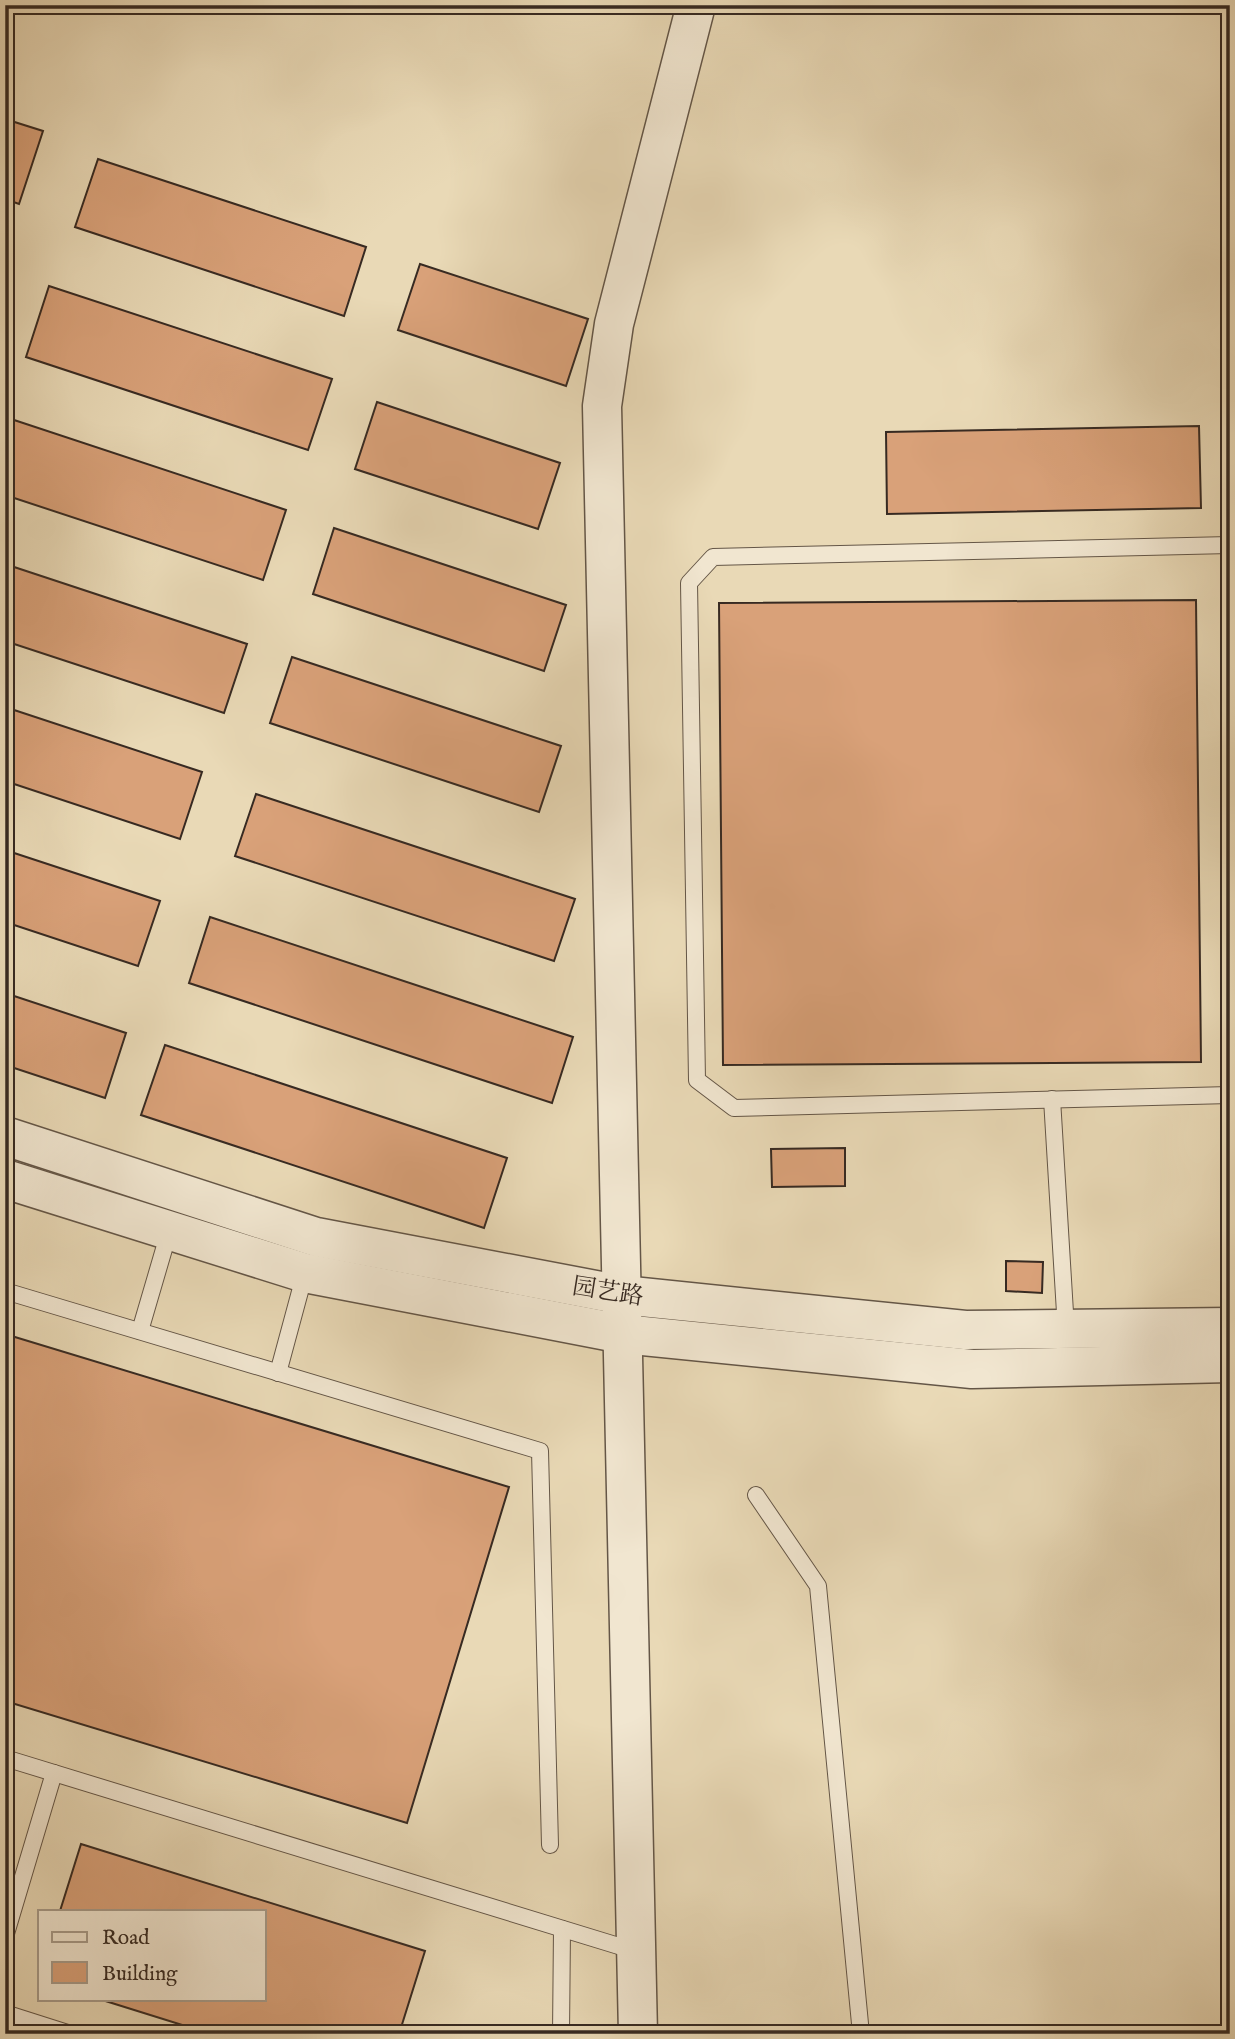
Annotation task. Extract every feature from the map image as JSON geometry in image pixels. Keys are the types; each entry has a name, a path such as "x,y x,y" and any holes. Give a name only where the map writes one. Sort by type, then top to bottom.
{"street":[{"path":"638,2034 602,406 614,324 696,5"},
{"name":"园艺路","path":"5,1136 316,1237 622,1295 965,1330 1066,1331 1230,1327"},
{"name":"园艺路","path":"5,1179 305,1273 623,1334 972,1369 1230,1363"}],"lane":[{"path":"1230,545 713,557 689,583 697,1080 734,1108 1230,1095"},
{"path":"1052,1099 1066,1331"},
{"path":"140,1331 169,1232"},
{"path":"278,1373 305,1273"},
{"path":"5,1291 540,1451 550,1845"},
{"path":"756,1495 818,1586 861,2034"},
{"path":"5,1758 636,1951"},
{"path":"5,1937 54,1773"},
{"path":"561,2034 562,1929"},
{"path":"5,2013 71,2034"}],"building":[{"path":"5,119 43,131 19,204 5,199"},
{"path":"98,159 366,247 344,316 75,227"},
{"path":"420,264 588,319 566,386 398,330"},
{"path":"49,286 332,379 308,450 26,357"},
{"path":"377,402 560,463 538,529 355,469"},
{"path":"5,417 286,510 263,580 5,495"},
{"path":"1199,426 1201,508 887,514 886,432"},
{"path":"334,528 566,605 544,671 313,594"},
{"path":"5,564 247,644 224,713 5,641"},
{"path":"1196,600 1201,1062 723,1065 719,603"},
{"path":"292,657 561,746 539,812 270,723"},
{"path":"5,707 202,772 180,839 5,781"},
{"path":"256,794 575,899 554,961 235,856"},
{"path":"5,850 160,901 138,966 5,922"},
{"path":"210,917 573,1037 552,1103 189,983"},
{"path":"5,993 126,1033 105,1098 5,1065"},
{"path":"165,1045 507,1158 484,1228 141,1115"},
{"path":"845,1148 845,1186 772,1187 771,1149"},
{"path":"1006,1261 1043,1262 1042,1293 1006,1291"},
{"path":"5,1334 509,1487 407,1823 5,1701"},
{"path":"81,1844 425,1951 399,2034 211,2034 102,2000 266,2000 266,1910 60,1910"}]}
